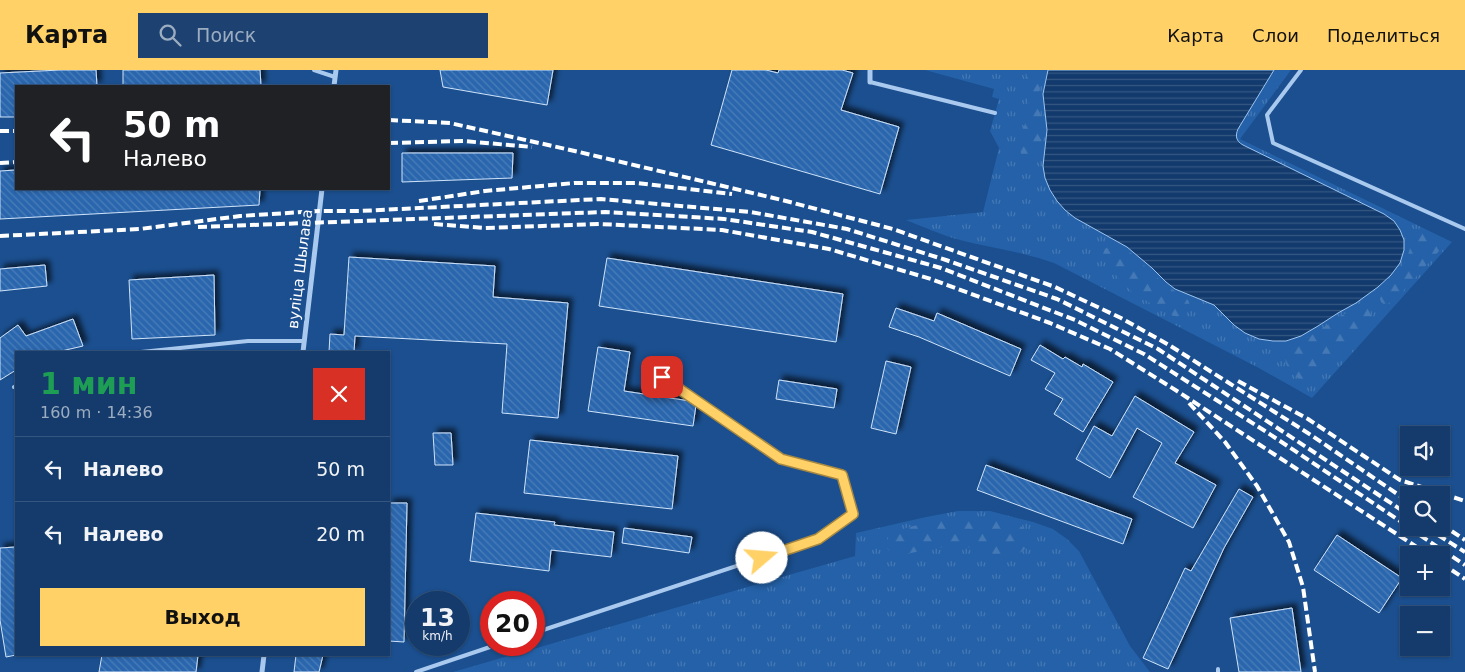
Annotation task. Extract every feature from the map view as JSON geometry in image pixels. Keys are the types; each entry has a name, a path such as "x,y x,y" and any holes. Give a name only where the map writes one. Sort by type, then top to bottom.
{"street":[{"path":"334,85 336,70"},
{"path":"870,70 870,82"},
{"name":"вуліца Шылава","path":"302,351 322,190"},
{"path":"262,672 264,656"}],"lane":[{"path":"314,70 335,77"},
{"path":"1301,70 1267,115 1273,143 1465,229"},
{"path":"870,82 995,113"},
{"path":"151,351 248,341 304,341"},
{"path":"545,628 818,539 853,514 842,475 781,459 662,377"},
{"path":"416,672 480,650"}],"green space":[{"path":"925,70 1291,70 1240,139 1452,242 1312,398 1257,367 1054,263 953,238 906,220 983,212 999,148 990,131 999,99 992,97 994,89"},
{"path":"1027,70 1044,70 1039,100 1044,136 1043,143 1036,156 1028,160 1022,156 1020,151 1028,109"},
{"path":"1419,233 1434,236 1439,240 1441,242 1439,251 1395,300 1385,305 1381,302 1379,296 1381,291 1401,268 1407,258 1413,238"},
{"path":"1115,245 1131,253 1163,283 1188,300 1190,305 1187,312 1177,317 1171,315 1135,294 1121,282 1105,260 1103,254 1109,246"},
{"path":"1362,305 1366,306 1371,312 1371,319 1368,325 1356,338 1334,356 1322,373 1314,379 1308,380 1295,376 1290,371 1285,359 1289,348"},
{"path":"958,511 990,511 1053,529 1079,551 1130,646 1150,672 453,672 508,656 545,656 545,645 855,556 856,533"},
{"path":"971,517 1007,522 1024,529 1029,534 1030,540 1027,547 1017,554 1004,556 971,548 957,547 901,555 888,550 888,538 893,533 902,529 927,523"}],"shaded area":[{"path":"1048,70 1274,70 1238,129 1236,136 1238,140 1243,145 1384,214 1394,221 1404,240 1404,250 1400,263 1378,287 1356,303 1301,336 1286,341 1273,341 1259,339 1245,333 1214,305 1175,289 1127,247 1075,218 1057,201 1045,178 1043,166 1047,130 1043,94"}],"building":[{"path":"96,70 97,85 15,85 15,117 0,117 0,73"},
{"path":"123,70 260,70 261,85 123,85"},
{"path":"440,70 553,70 547,105 443,87"},
{"path":"732,70 766,70 778,73 779,70 842,70 853,73 841,110 899,127 880,194 711,145"},
{"path":"402,153 513,153 512,178 402,182"},
{"path":"15,170 15,190 260,190 259,205 0,219 0,171"},
{"path":"349,257 495,266 493,297 568,303 558,418 502,413 507,344 355,336 354,351 329,351 330,334 344,335"},
{"path":"607,258 843,294 836,342 599,306"},
{"path":"45,265 47,286 0,291 0,269"},
{"path":"214,275 215,335 132,339 129,280"},
{"path":"896,308 934,321 937,313 1021,349 1010,376 919,337 889,327"},
{"path":"73,319 83,346 61,351 15,351 15,371 0,380 0,338 18,325 26,336"},
{"path":"1040,345 1063,359 1065,357 1082,367 1083,364 1113,382 1083,432 1054,414 1063,399 1045,389 1055,373 1031,360"},
{"path":"598,347 630,352 624,391 690,401 696,405 693,426 588,411"},
{"path":"886,361 911,367 896,434 871,428"},
{"path":"779,380 837,389 834,408 776,399"},
{"path":"1135,396 1194,432 1175,463 1216,485 1193,528 1133,497 1162,443 1137,428 1110,478 1076,459 1094,426 1112,436"},
{"path":"433,433 451,433 453,465 435,465"},
{"path":"530,440 678,456 672,509 524,493"},
{"path":"986,465 1132,519 1123,544 977,490"},
{"path":"1239,489 1253,497 1224,548 1168,669 1143,658 1185,568 1191,571"},
{"path":"390,503 407,503 404,642 390,641"},
{"path":"476,513 555,522 554,525 614,532 611,557 551,550 549,571 470,561"},
{"path":"624,528 692,537 689,553 622,543"},
{"path":"1337,535 1400,577 1400,581 1379,613 1314,570"},
{"path":"15,547 15,655 6,657 0,620 0,548"},
{"path":"1292,608 1301,672 1239,672 1230,618"},
{"path":"102,656 198,656 196,672 99,672"},
{"path":"296,656 323,656 319,672 294,672"}],"railway":[{"path":"390,120 450,123 782,200 893,229 1055,287 1121,318 1169,345 1311,435 1400,496"},
{"path":"0,131 15,131"},
{"path":"390,143 463,141 532,147"},
{"path":"0,163 15,162"},
{"path":"419,201 485,191 574,183 637,183 732,194"},
{"path":"0,236 140,229 240,216 319,211 360,211 601,199 750,212 847,229 946,260 1057,299 1158,349 1400,509"},
{"path":"198,227 605,212 724,219 812,232 941,268 1075,320 1144,354 1265,431 1400,521"},
{"path":"434,224 485,228 600,224 722,230 829,249 931,279 1050,323 1110,349 1415,546"},
{"path":"1238,381 1308,419 1400,480 1465,501"},
{"path":"1189,403 1225,442 1257,486 1289,542 1303,587 1315,672"},
{"path":"1450,530 1465,540"},
{"path":"1421,536 1465,565"},
{"path":"1440,536 1465,552"},
{"path":"1450,569 1465,579"}],"route":[{"path":"662,377 781,459 842,475 853,514 818,539 762,558"}]}
